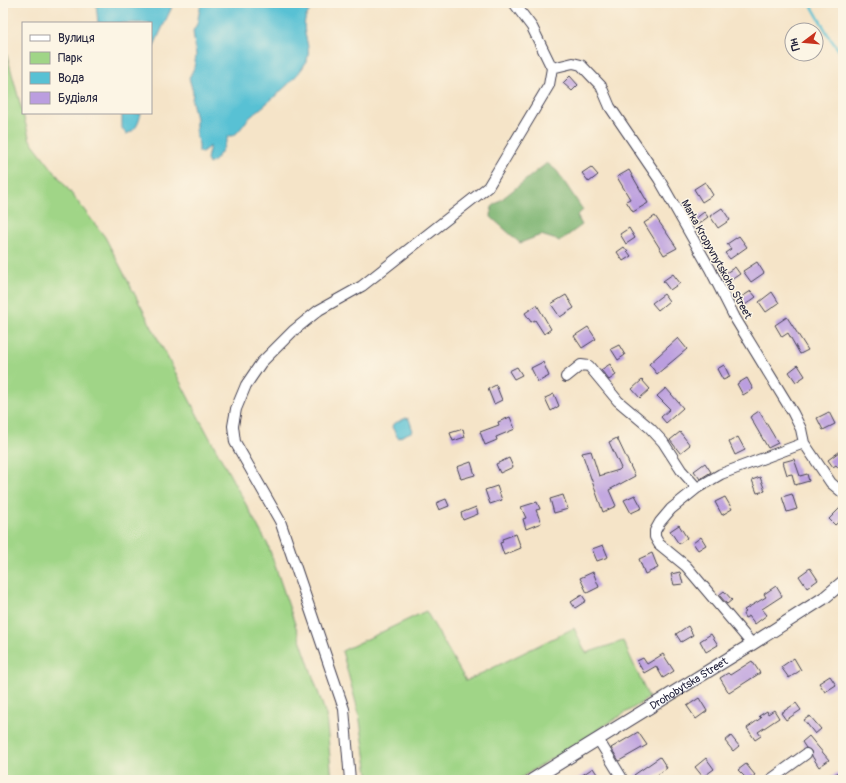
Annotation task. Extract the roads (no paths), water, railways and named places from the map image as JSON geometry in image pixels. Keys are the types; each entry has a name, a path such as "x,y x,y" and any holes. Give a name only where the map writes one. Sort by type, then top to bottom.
{"street":[{"path":"350,780 344,709 280,521 235,442 232,426 236,409 246,385 261,363 292,330 319,310 362,286 488,187 549,85 552,68 532,27 514,3"},
{"name":"Marka Kropyvnytskoho Street","path":"552,68 573,62 581,66 601,86 610,107 659,179 710,269 735,318 793,412 801,429 804,443 831,484 843,493"},
{"path":"566,377 581,366 589,366 618,401 650,428 663,442 681,470 697,488"},
{"path":"752,644 686,566 659,544 655,537 655,531 660,522 671,509 697,488 731,469 804,443"},
{"name":"Drohobytska Street","path":"532,780 752,644 824,598 843,582"},
{"path":"598,739 623,780"},
{"path":"770,780 806,754"}],"water":[{"path":"96,3 172,3 171,9 152,50 152,22 98,22"},
{"path":"201,3 317,3 309,11 305,19 304,26 308,53 307,60 303,67 289,83 248,119 236,134 228,136 221,152 209,164 207,159 210,146 202,152 199,152 199,144 196,136 196,119 192,101 193,92 189,78 194,68 196,55 193,31 197,24"},
{"path":"122,114 141,114 136,126 132,131 126,134 122,128"},
{"path":"406,418 409,419 413,431 398,438 392,427 393,424"}],"waterway":[{"path":"810,3 830,38 843,56"}]}
